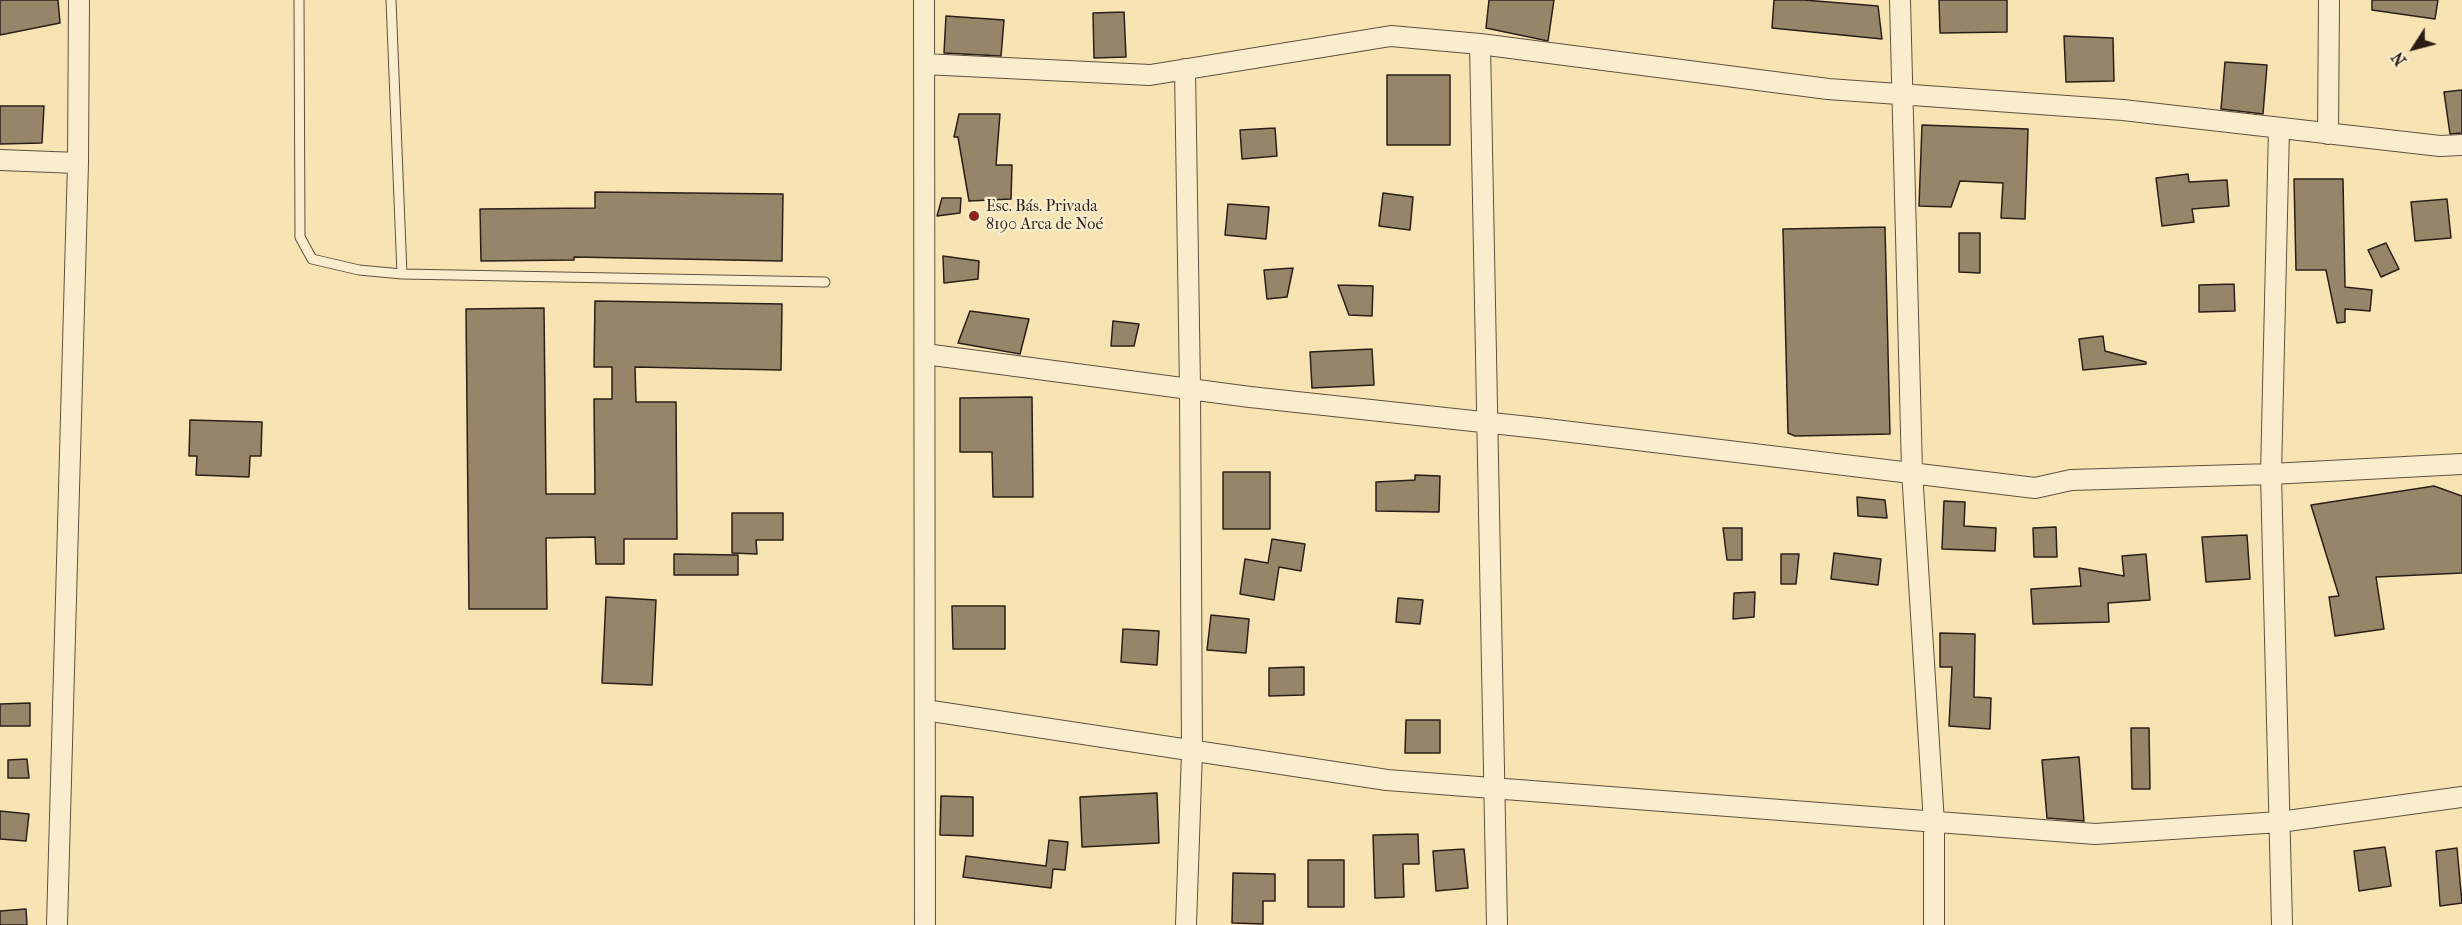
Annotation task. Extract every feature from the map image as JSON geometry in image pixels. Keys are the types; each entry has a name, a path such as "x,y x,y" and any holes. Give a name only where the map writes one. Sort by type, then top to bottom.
{"street":[{"path":"57,925 78,163 79,0"},
{"path":"924,0 925,925"},
{"path":"1900,0 1912,471 1934,823 1934,925"},
{"path":"2328,134 2329,0"},
{"path":"924,64 1150,75 1391,36 1479,44 1828,89 2123,110 2440,147 2462,145"},
{"path":"1479,44 1497,925"},
{"path":"1185,69 1192,751 1186,925"},
{"path":"2279,128 2271,474 2282,925"},
{"path":"0,160 78,163"},
{"path":"924,354 1250,397 1912,471 2035,488 2071,480 2271,474 2462,464"},
{"path":"925,710 1387,780 2095,834 2280,822 2462,797"}],"lane":[{"path":"299,0 300,237 312,259 359,270 402,274 825,282"},
{"path":"391,0 402,274"}],"building":[{"path":"0,0 58,0 60,23 0,35"},
{"path":"1489,0 1554,0 1548,41 1486,28"},
{"path":"1774,0 1878,6 1882,39 1772,28"},
{"path":"1939,0 2007,0 2007,32 1940,33"},
{"path":"2372,0 2438,0 2435,19 2372,10"},
{"path":"1124,12 1126,57 1094,58 1093,13"},
{"path":"946,16 1004,20 1001,56 944,53"},
{"path":"2064,36 2113,38 2114,81 2066,82"},
{"path":"2225,62 2267,65 2263,114 2221,109"},
{"path":"1387,75 1450,75 1450,145 1387,145"},
{"path":"2462,90 2462,133 2450,134 2444,92"},
{"path":"0,106 44,106 42,143 0,144"},
{"path":"959,114 1000,114 996,165 1012,165 1011,199 969,201 958,137 954,137"},
{"path":"1922,125 2028,129 2025,219 2001,218 2003,183 1960,181 1951,207 1919,206"},
{"path":"1275,128 1277,156 1242,159 1240,130"},
{"path":"2188,174 2189,182 2227,180 2229,206 2192,209 2194,222 2162,226 2156,178"},
{"path":"2294,179 2343,179 2345,287 2372,290 2370,311 2345,309 2345,322 2337,323 2326,270 2296,270"},
{"path":"595,192 783,194 782,261 574,257 574,260 481,261 480,209 595,208"},
{"path":"1383,193 1413,197 1410,230 1379,226"},
{"path":"942,198 961,198 960,213 937,216"},
{"path":"2447,199 2451,238 2415,241 2411,202"},
{"path":"1228,204 1269,207 1266,239 1225,235"},
{"path":"1885,227 1890,434 1795,436 1788,433 1783,229"},
{"path":"1959,233 1980,233 1980,273 1959,272"},
{"path":"2386,243 2399,269 2381,277 2368,250"},
{"path":"943,256 979,261 978,279 944,283"},
{"path":"1293,268 1287,297 1267,299 1264,270"},
{"path":"2234,284 2235,311 2199,312 2199,285"},
{"path":"1338,285 1373,286 1372,316 1349,315"},
{"path":"595,301 782,304 781,370 635,367 636,402 676,402 677,539 624,539 624,564 596,564 595,537 546,538 547,609 469,609 466,309 544,308 546,494 595,494 594,399 612,399 612,367 594,367"},
{"path":"970,311 1029,319 1020,354 958,343"},
{"path":"1113,321 1139,324 1134,346 1111,346"},
{"path":"2103,336 2105,351 2146,362 2146,364 2083,370 2079,339"},
{"path":"1372,349 1374,385 1312,388 1310,352"},
{"path":"1032,397 1033,497 993,497 992,452 960,452 960,398"},
{"path":"190,420 262,422 261,456 250,456 249,477 196,475 197,456 189,456"},
{"path":"1223,472 1270,472 1270,529 1223,529"},
{"path":"1415,475 1440,476 1439,512 1376,511 1376,482 1415,480"},
{"path":"2434,486 2462,496 2462,573 2376,577 2384,629 2335,636 2329,597 2339,596 2311,505"},
{"path":"1857,497 1885,500 1887,518 1858,516"},
{"path":"1944,501 1965,502 1964,526 1996,528 1995,551 1942,549"},
{"path":"732,513 783,513 783,540 756,540 757,554 732,553"},
{"path":"2056,527 2057,557 2034,557 2033,528"},
{"path":"1723,528 1742,528 1742,560 1727,560"},
{"path":"2247,535 2250,579 2206,582 2202,537"},
{"path":"1272,539 1305,544 1301,571 1279,567 1274,600 1240,594 1245,559 1268,563"},
{"path":"1834,553 1881,559 1878,585 1831,579"},
{"path":"674,554 738,555 738,575 674,575"},
{"path":"1781,554 1799,554 1796,584 1781,584"},
{"path":"2146,554 2150,600 2108,603 2109,622 2033,624 2031,589 2081,586 2079,568 2124,576 2122,556"},
{"path":"1755,592 1754,617 1733,619 1734,593"},
{"path":"606,597 656,600 652,685 602,683"},
{"path":"1398,598 1423,600 1420,624 1396,622"},
{"path":"952,606 1005,606 1005,649 953,649"},
{"path":"1211,615 1249,619 1246,653 1207,650"},
{"path":"1123,629 1159,631 1157,665 1121,662"},
{"path":"1940,633 1975,634 1974,697 1991,698 1990,729 1949,726 1952,667 1940,667"},
{"path":"1304,667 1304,695 1269,696 1269,668"},
{"path":"30,703 30,726 0,726 0,704"},
{"path":"1406,720 1440,720 1440,753 1405,753"},
{"path":"2131,728 2149,728 2150,789 2132,789"},
{"path":"2079,757 2084,821 2047,818 2042,760"},
{"path":"27,759 29,778 8,778 8,760"},
{"path":"1157,793 1159,843 1082,847 1080,797"},
{"path":"941,796 973,797 973,836 940,835"},
{"path":"0,811 29,814 26,841 0,839"},
{"path":"1418,834 1419,864 1403,864 1404,897 1375,898 1373,835"},
{"path":"1049,840 1068,842 1065,870 1053,869 1051,888 963,877 966,856 1046,866"},
{"path":"2385,847 2391,886 2359,891 2354,851"},
{"path":"2457,848 2462,903 2440,906 2436,851"},
{"path":"1464,849 1468,888 1436,891 1433,851"},
{"path":"1308,860 1344,860 1344,907 1308,907"},
{"path":"1233,873 1275,874 1275,901 1263,901 1263,924 1232,923"},
{"path":"26,909 27,925 0,925 0,911"}],"place":[{"name":"Esc. Bás. Privada 8190 Arca de Noé","path":"974,216"}]}
